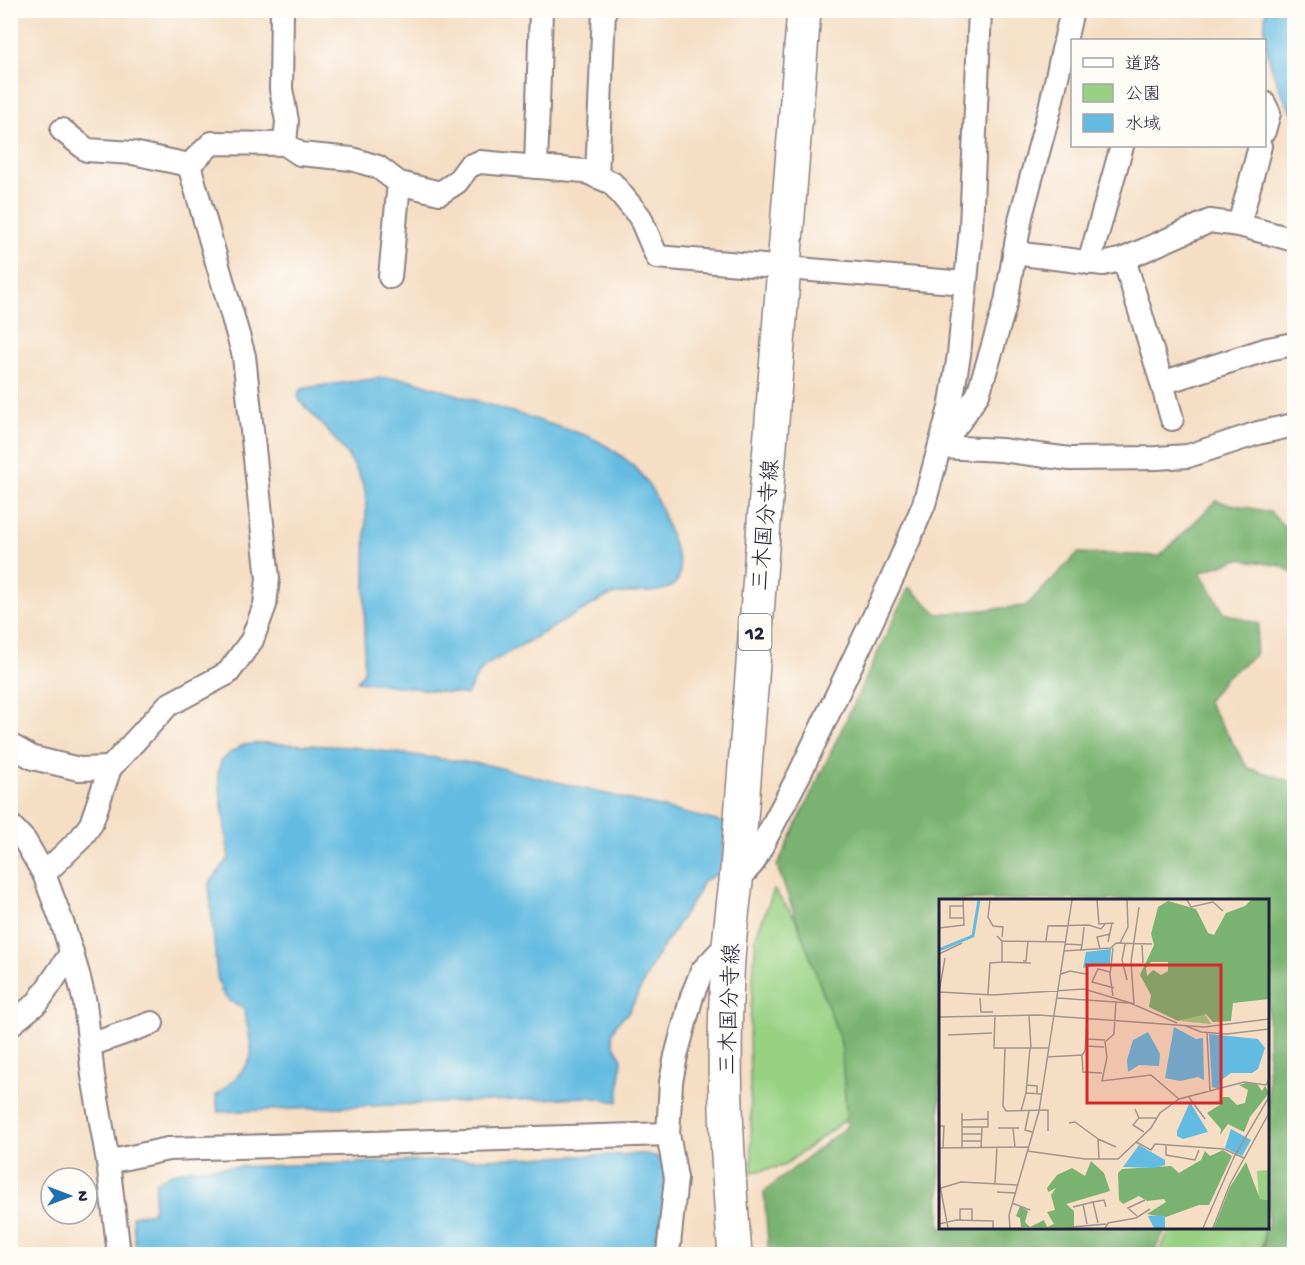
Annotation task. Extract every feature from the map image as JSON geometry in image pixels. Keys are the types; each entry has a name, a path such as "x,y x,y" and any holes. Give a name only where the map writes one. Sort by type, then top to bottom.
{"main road":[{"name":"三木国分寺線","path":"735,1254 729,1195 725,1108 729,942 736,882 804,10"}],"street":[{"path":"282,10 281,88 287,121 285,144"},
{"path":"536,167 541,10"},
{"path":"597,177 604,10"},
{"path":"736,882 753,863 850,671 924,504 940,447 950,408 958,356 971,228 980,10"},
{"path":"940,447 978,394 1005,302 1021,216 1050,108 1072,10"},
{"path":"1266,108 1269,113 1266,124"},
{"path":"62,130 87,150 133,153 189,165"},
{"path":"189,165 212,143 285,144 300,154 352,159 378,167 399,183 440,193 457,182 469,166 480,162 584,171 612,183 640,217 657,257 965,283"},
{"path":"1089,262 1122,147"},
{"path":"1239,225 1260,147"},
{"path":"44,874 81,838 91,824 110,768 168,705 228,673 252,640 265,605 268,579 244,356 189,165"},
{"path":"390,278 399,183"},
{"path":"1014,253 1102,264 1124,259 1210,221 1239,225 1294,240"},
{"path":"1124,259 1172,419"},
{"path":"1162,383 1268,349 1294,344"},
{"path":"940,447 1001,450 1070,459 1156,458 1188,456 1258,433 1294,425"},
{"path":"10,745 33,758 80,770 110,768"},
{"path":"15,837 44,874 72,952 85,1003 93,1076 108,1162 119,1254"},
{"path":"668,1254 676,1178 668,1134 671,1082 692,996 702,971 729,942"},
{"path":"10,1025 38,1002 72,952"},
{"path":"90,1045 152,1023"},
{"path":"108,1162 168,1149 668,1134"}],"green space":[{"path":"1216,501 1270,512 1294,536 1294,574 1282,566 1239,559 1200,572 1224,613 1259,624 1255,655 1226,677 1207,701 1248,768 1294,782 1294,1254 1262,1254 1264,1229 1269,1229 1269,899 939,899 939,1229 1166,1229 1153,1254 769,1254 764,1192 847,1126 841,1043 777,866 909,587 938,614 1026,606 1078,553 1160,556"},
{"path":"774,890 804,930 846,1048 846,1119 783,1166 752,1172 749,1036 756,936"},
{"path":"1170,1229 1269,1229 1258,1254 1158,1254"}],"water":[{"path":"1266,11 1294,11 1294,115 1281,92 1271,65 1267,51"},
{"path":"379,378 411,380 588,436 616,452 640,473 656,498 679,561 680,573 676,582 670,588 660,591 616,594 604,598 485,666 467,695 357,681 364,672 366,494 348,456 300,401 298,395 299,391 305,388"},
{"path":"263,743 352,747 488,765 725,823 722,869 703,881 698,893 655,959 629,1012 617,1023 612,1034 614,1045 622,1059 618,1102 588,1097 218,1112 216,1096 246,1066 251,1051 243,1007 229,1001 222,992 217,976 209,884 229,858 218,774 221,761 231,752 243,745"},
{"path":"643,1154 656,1157 666,1165 659,1254 192,1254 169,1247 136,1248 132,1216 153,1212 156,1182 172,1173 193,1168"}]}
